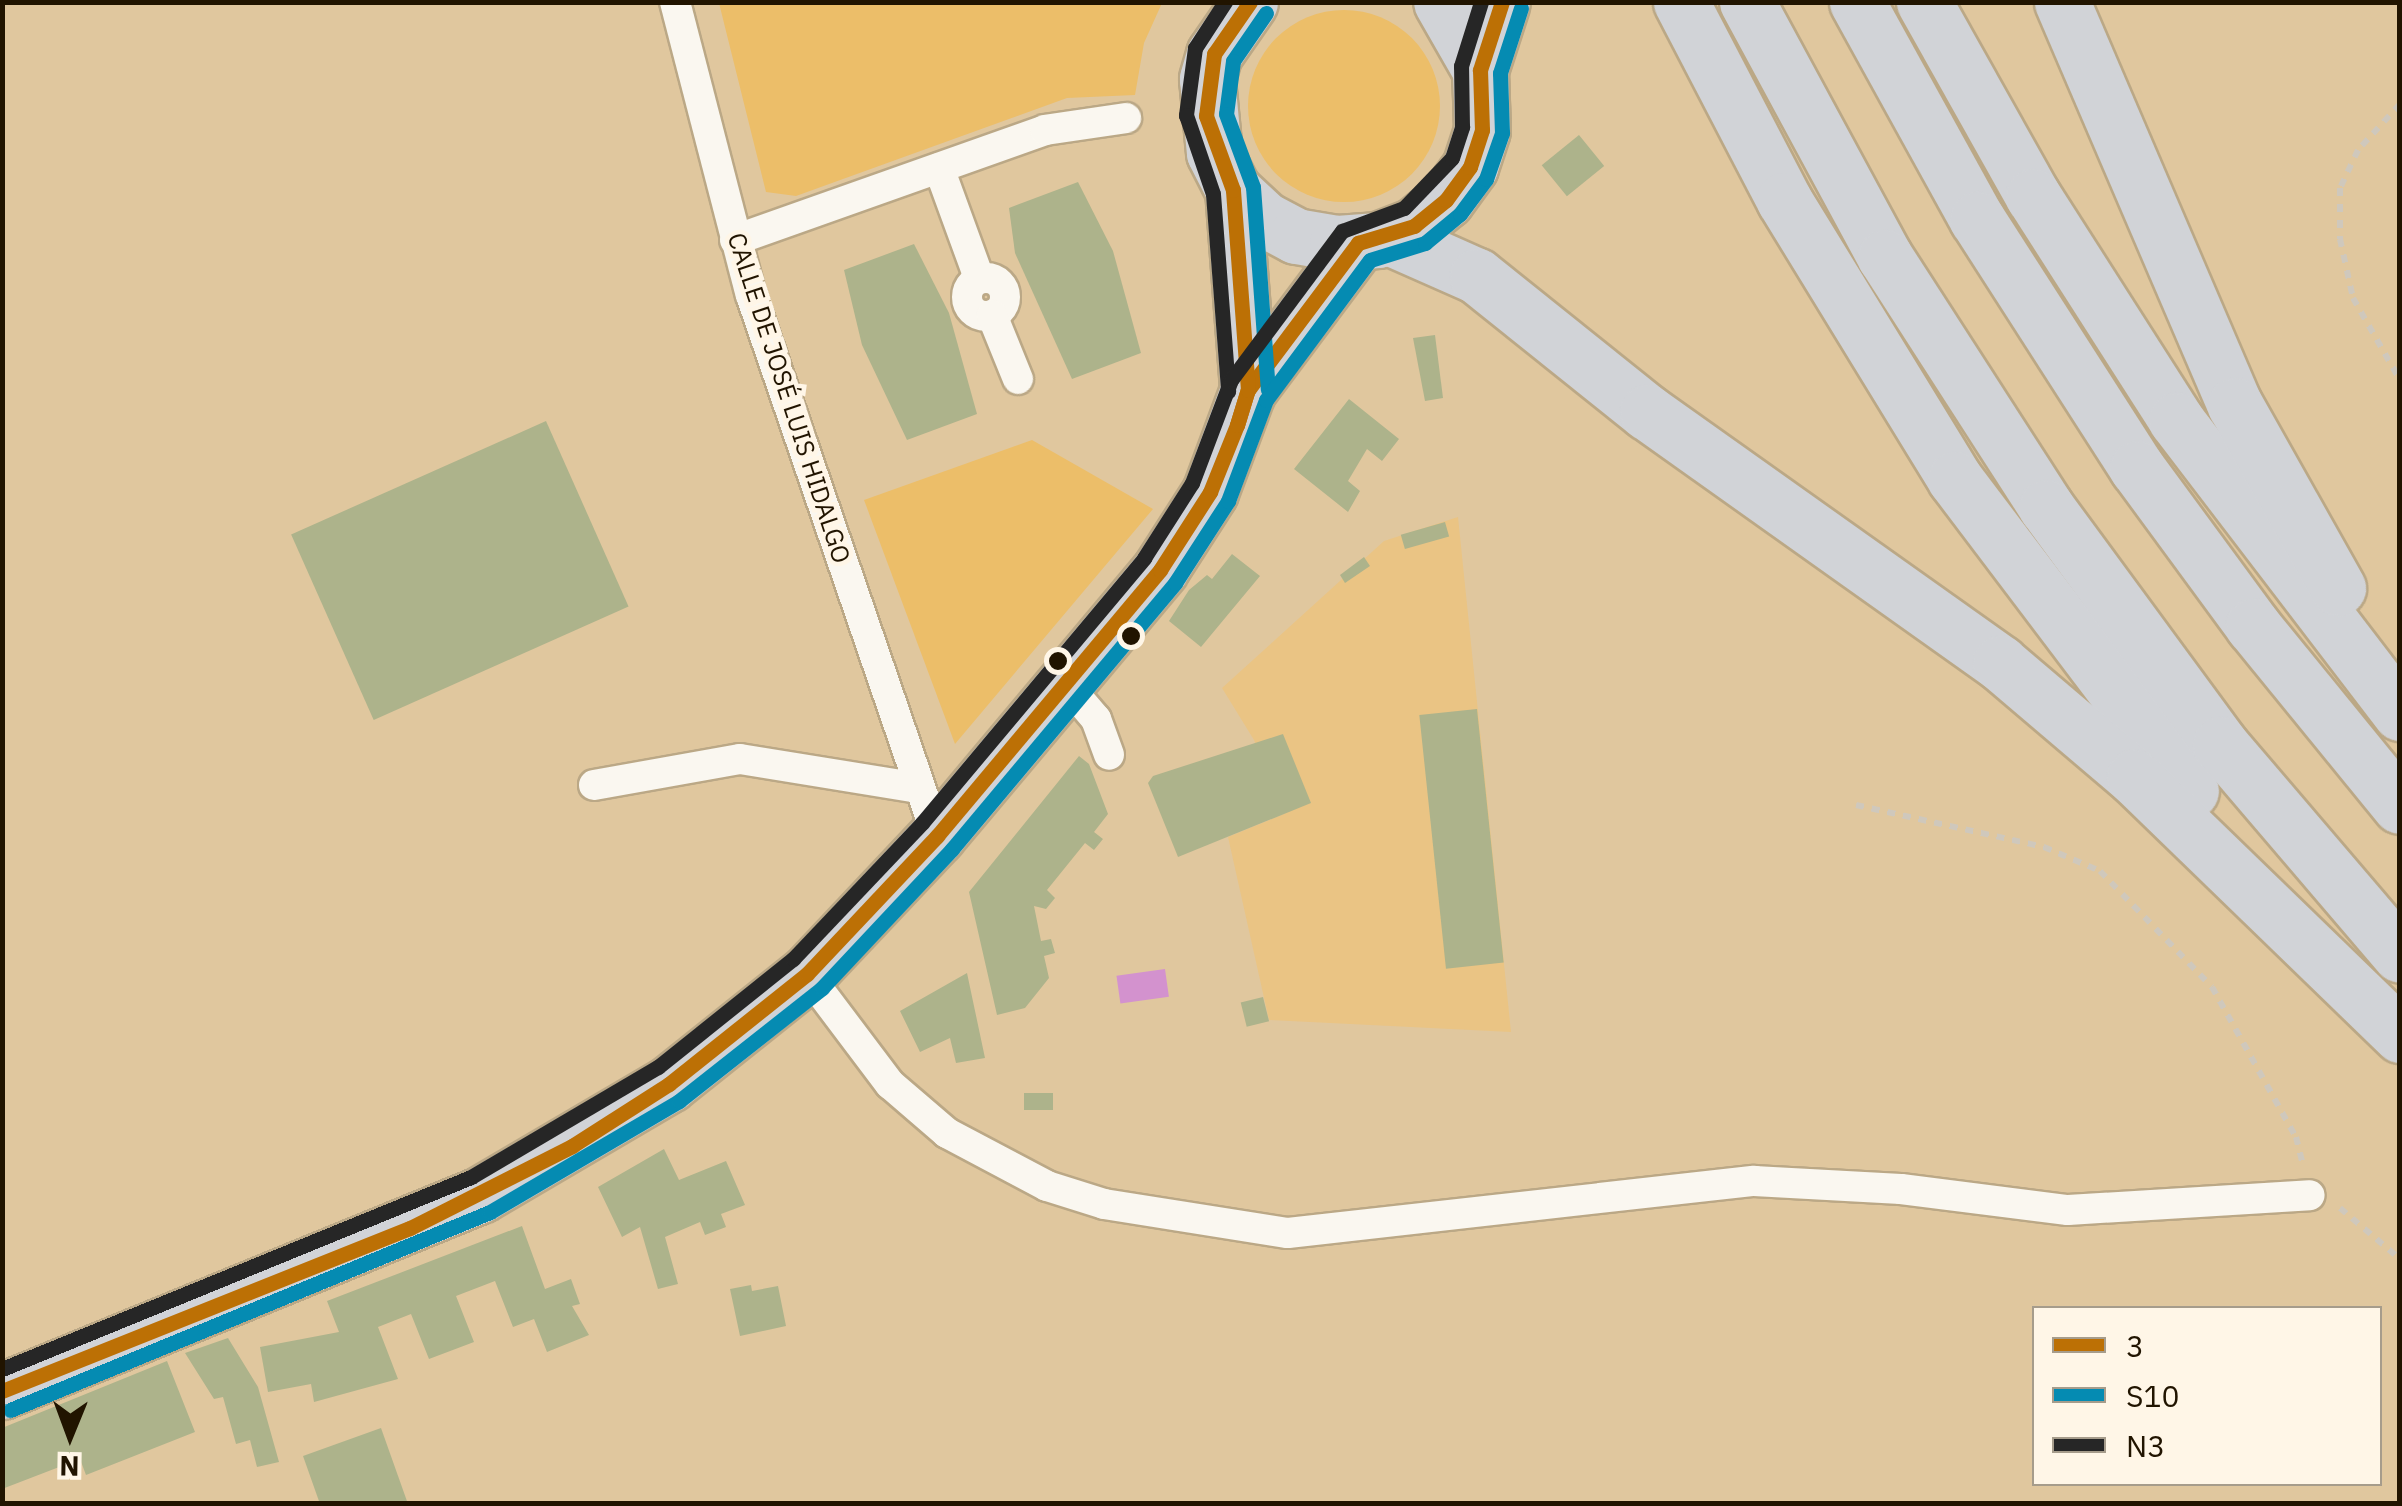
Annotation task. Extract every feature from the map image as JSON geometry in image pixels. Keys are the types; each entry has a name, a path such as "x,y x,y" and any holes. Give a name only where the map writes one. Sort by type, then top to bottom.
{"highway":[{"path":"1248,390 1232,190 1208,131 1207,79 1214,54 1250,2"},
{"path":"1441,2 1480,70"},
{"path":"2,1391 480,1196 669,1084 807,974 929,812 1066,684 1186,534 1224,459 1248,390 1373,240 1446,200 1470,167 1482,130 1480,70 1502,2"},
{"path":"1681,2 1846,305 2012,561 2228,835 2400,1022"},
{"path":"1747,2 1885,257 2046,507 2208,728 2400,955"},
{"path":"1857,2 1977,219 2128,454 2253,626 2400,806"},
{"path":"1924,2 2032,196 2176,420 2400,713"},
{"path":"2062,2 2234,405 2305,536 2400,683"},
{"path":"1232,190 1296,236 1373,240 1477,276 1646,412 2000,663 2134,777 2400,1035"}],"street":[{"name":"CALLE DE JOSÉ LUIS HIDALGO","path":"676,2 735,240 929,812"},
{"path":"735,240 1045,130 1126,118"},
{"path":"939,168 980,278 966,293 967,303 982,316 992,315 1018,379"},
{"path":"1066,684 1096,719 1109,755"},
{"path":"594,785 740,759 929,812"},
{"path":"807,974 890,1084 947,1133 1047,1186 1104,1204 1288,1233 1754,1181 2068,1210 2310,1195"}],"path":[{"path":"2400,104 2358,150 2340,188 2340,239 2353,298 2400,380"},
{"path":"1856,806 2077,856 2100,871 2212,986 2296,1136 2310,1195 2348,1211 2400,1258"}],"shaded area":[{"path":"719,2 1162,3 1144,43 1135,95 1067,98 796,196 766,192"},
{"path":"1344,10 1381,17 1412,38 1433,69 1440,106 1433,143 1412,174 1381,195 1344,202 1307,195 1276,174 1255,143 1248,106 1255,69 1276,38 1307,17"},
{"path":"1032,440 1153,509 955,744 864,500"},
{"path":"1458,517 1511,1032 1269,1020 1228,837 1284,814 1254,740 1222,688 1384,541"},
{"path":"1165,969 1169,997 1120,1004 1116,976"}],"building":[{"path":"1579,135 1604,166 1567,196 1542,165"},
{"path":"1078,182 1113,251 1141,353 1072,379 1015,253 1009,208"},
{"path":"914,244 949,313 977,414 907,440 862,345 844,270"},
{"path":"1435,335 1443,398 1425,401 1413,338"},
{"path":"1349,399 1399,439 1382,461 1367,449 1348,481 1360,491 1348,512 1294,469"},
{"path":"546,421 629,606 374,720 291,534"},
{"path":"1445,522 1449,536 1405,549 1401,535"},
{"path":"1232,554 1260,576 1201,647 1169,621 1189,590 1207,575 1212,579"},
{"path":"1364,557 1370,566 1345,583 1340,575"},
{"path":"1477,709 1504,963 1446,969 1419,715"},
{"path":"1283,734 1311,803 1178,857 1148,783 1153,776"},
{"path":"1079,756 1089,764 1108,814 1094,832 1103,839 1094,850 1085,843 1047,890 1055,898 1046,909 1034,906 1041,941 1051,939 1055,953 1044,956 1049,978 1025,1008 997,1015 969,892"},
{"path":"967,973 985,1058 956,1063 950,1038 920,1052 900,1011"},
{"path":"1263,997 1269,1021 1247,1027 1241,1003"},
{"path":"1024,1093 1053,1093 1053,1110 1024,1110"},
{"path":"664,1149 679,1180 726,1161 745,1205 721,1214 726,1227 705,1235 700,1222 665,1237 678,1284 658,1289 640,1227 622,1237 598,1187"},
{"path":"522,1226 545,1289 571,1279 580,1304 572,1306 589,1335 547,1352 534,1319 513,1327 495,1281 456,1296 474,1342 429,1359 411,1314 378,1327 398,1379 314,1402 311,1384 268,1392 260,1347 339,1332 327,1301"},
{"path":"751,1285 752,1291 778,1286 786,1326 740,1336 730,1289"},
{"path":"228,1338 258,1387 279,1462 257,1467 250,1440 236,1444 223,1397 214,1399 185,1353"},
{"path":"167,1361 195,1432 86,1475 80,1459 2,1489 2,1428"},
{"path":"381,1428 408,1504 320,1504 303,1456"}],"transit line":[{"name":"N3","path":"1225,2 1195,48 1186,115 1213,194 1228,391"},
{"name":"3","path":"2,1391 410,1228 572,1146 669,1084 807,974 937,836 1160,570 1210,492 1237,425 1248,390 1233,190 1206,116 1214,54 1250,2"},
{"name":"N3","path":"2,1369 471,1177 658,1067 793,959 922,823 1144,558 1192,483 1231,380 1342,231 1404,208 1452,158 1462,127 1461,66 1481,2"},
{"name":"3","path":"1358,243 1414,226 1446,200 1470,167 1482,130 1480,70 1502,2"},
{"name":"S10","path":"10,1410 490,1212 679,1101 822,988 952,849 1175,583 1228,501 1266,400 1370,260 1425,243 1460,214 1486,179 1502,133 1500,73 1521,8"},
{"name":"S10","path":"1266,13 1233,61 1226,114 1253,187 1268,389"},
{"name":"3","path":"1237,425 1248,390 1358,243"}]}
